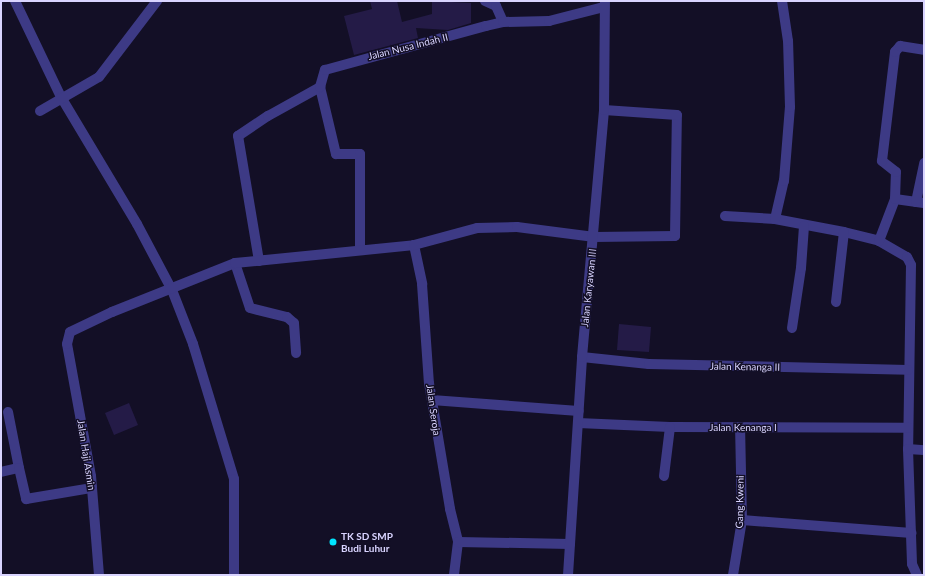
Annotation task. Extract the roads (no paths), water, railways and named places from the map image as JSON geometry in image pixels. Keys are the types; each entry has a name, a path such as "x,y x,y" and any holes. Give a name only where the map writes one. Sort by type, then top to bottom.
{"street":[{"path":"14,1 61,97 137,224 172,290 192,344 234,479 234,575"},
{"path":"40,111 61,97 99,76 157,1"},
{"path":"485,1 496,6 503,22"},
{"path":"775,219 784,181 790,107 788,41 782,1"},
{"name":"Jalan Nusa Indah II","path":"320,87 325,70 503,22 549,21 604,4"},
{"name":"Jalan Karyawan III","path":"568,575 582,357 594,237 604,110 604,4"},
{"path":"879,241 895,198 896,172 882,161 895,52 900,46 924,50"},
{"path":"259,261 238,138 240,134 268,116 320,87 336,154 360,154 360,250"},
{"path":"172,290 235,263 414,244 477,228 517,227 594,237 675,236 677,115 604,110"},
{"path":"895,198 920,203 924,163"},
{"path":"725,216 775,219 804,226 844,232 879,241 908,257 911,265 908,370 908,449 912,564 917,575"},
{"path":"792,328 801,268 804,226"},
{"path":"836,302 844,232"},
{"name":"Jalan Seroja","path":"414,244 422,284 429,383 448,501 458,542 454,575"},
{"path":"235,263 250,308 287,317 294,323 296,353"},
{"name":"Jalan Haji Asmin","path":"99,575 92,488 67,336 74,329 112,312 172,290"},
{"name":"Jalan Kenanga II","path":"582,357 649,364 908,370"},
{"path":"432,400 579,411"},
{"path":"8,412 26,498 92,488"},
{"name":"Jalan Kenanga I","path":"578,423 670,427 908,428"},
{"path":"664,476 670,427"},
{"name":"Gang Kweni","path":"733,575 742,520 740,428"},
{"path":"908,449 924,450"},
{"path":"1,472 19,468"},
{"path":"742,520 912,533"},
{"path":"458,542 570,544"}],"place":[{"name":"TK SD SMP Budi Luhur","path":"333,542"}]}
